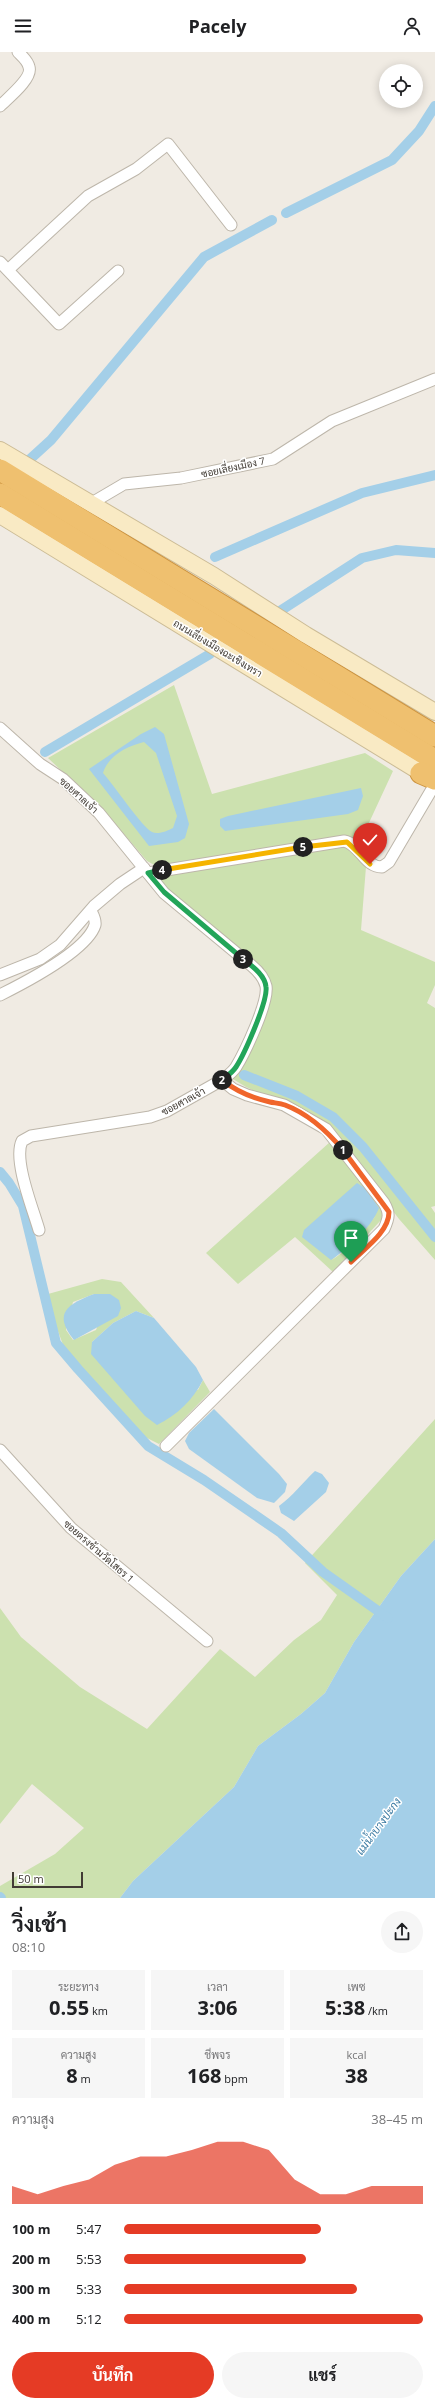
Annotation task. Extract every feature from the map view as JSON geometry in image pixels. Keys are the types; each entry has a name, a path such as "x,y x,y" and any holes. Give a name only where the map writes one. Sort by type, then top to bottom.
{"highway":[{"path":"0,470 435,736"},
{"name":"ถนนเลี่ยงเมืองฉะเชิงเทรา","path":"0,494 432,776"}],"main road":[{"path":"0,450 214,576 306,635 435,712"},
{"name":"ถนนเลี่ยงเมืองฉะเชิงเทรา","path":"0,515 432,776"}],"street":[{"path":"0,106 27,79 30,73 29,65 18,52"},
{"path":"9,269 88,196 136,169 168,144 231,225"},
{"path":"0,262 9,269 58,324 118,271"},
{"name":"ซอยเลี่ยงเมือง 7","path":"90,504 124,484 181,478 273,458 332,421 435,379"},
{"name":"ซอยศาลเจ้า","path":"0,728 40,764 63,779 100,813 164,892 252,966 265,982 265,1001 244,1052 235,1068 222,1080 166,1111 150,1117 31,1136 22,1141 19,1147 21,1167 39,1230"},
{"path":"0,975 40,959 60,945 91,911 120,884 146,870 344,841 353,845 370,864 382,867 389,862 432,776"},
{"path":"0,995 51,969 85,939 95,925 95,918 91,911"},
{"path":"166,1446 384,1229 389,1219 389,1212 384,1203 326,1130 284,1105 247,1095 234,1089 222,1080"},
{"name":"ซอยตรงข้ามวัดโสธร 1","path":"0,1450 70,1528 207,1641"}],"green space":[{"path":"174,685 212,794 365,753 393,771 361,840 156,866 147,861 106,813 48,758"},
{"path":"342,846 367,854 361,930 435,962 435,985 427,1003 435,1008 435,1206 431,1207 435,1213 435,1260 399,1219 328,1125 246,1087 233,1079 262,1017 260,969 161,883 157,875"},
{"path":"330,1142 385,1212 382,1219 333,1272 295,1237 238,1284 206,1253","holes":["376,1216 343,1252 332,1260"]},
{"path":"102,1279 121,1282 154,1318 136,1311 113,1323 92,1342 198,1390 203,1380 210,1392 159,1444 143,1436 65,1350 53,1318 48,1294","holes":["94,1294 110,1294 96,1330 73,1340 66,1330 73,1302"]},
{"path":"435,1419 435,1539 401,1576 354,1642 325,1693 301,1714 258,1746 234,1787 133,1881 120,1898 0,1898 0,1886 55,1854 84,1828 32,1784 0,1824 0,1608 21,1637 80,1687 147,1729 220,1649 255,1677 294,1640 321,1620 337,1595 305,1563"}],"water":[{"path":"155,727 164,734 189,824 185,838 178,842 149,846 89,769 141,734","holes":["144,742 156,753 177,816 173,828 160,833 152,832 142,823 103,773 109,762 114,757 131,746"]},
{"path":"361,788 363,796 358,810 348,814 225,831 220,826 220,819 228,816"},
{"path":"357,1183 365,1188 379,1208 371,1223 365,1230 352,1244 331,1260 302,1237 304,1230"},
{"path":"94,1294 110,1294 119,1300 121,1308 118,1316 74,1340 67,1331 64,1323 66,1311 70,1306"},
{"path":"136,1311 154,1318 196,1367 203,1380 194,1394 178,1412 157,1425 145,1416 91,1354 92,1342 113,1323"},
{"path":"214,1409 279,1474 287,1484 285,1492 274,1503 257,1498 189,1449 185,1441 189,1433"},
{"path":"315,1471 322,1474 329,1483 326,1492 294,1521 281,1513 279,1506 289,1498"},
{"name":"แม่น้ำบางปะกง","path":"435,1539 435,1898 120,1898 133,1881 234,1787 258,1746 301,1714 325,1693 354,1642 401,1576"}],"waterway":[{"path":"286,213 392,160 419,131 435,106"},
{"path":"28,461 51,440 204,257 272,220"},
{"path":"215,557 362,493 435,475"},
{"path":"280,611 362,558 396,550 435,553"},
{"path":"45,752 210,654"},
{"path":"244,1075 297,1096 333,1117 363,1147 435,1237"},
{"path":"0,1172 9,1183 23,1206 56,1343 78,1369 148,1446 204,1480 281,1533 323,1572 388,1618"}],"route":[{"path":"351,1262 384,1229 389,1219 389,1212 359,1170 326,1130 303,1114 284,1105 247,1095 234,1089 222,1080 235,1068 244,1052 265,1001 265,982 262,976 252,966 211,934 164,892 148,873 344,841 353,845 370,864"}]}
